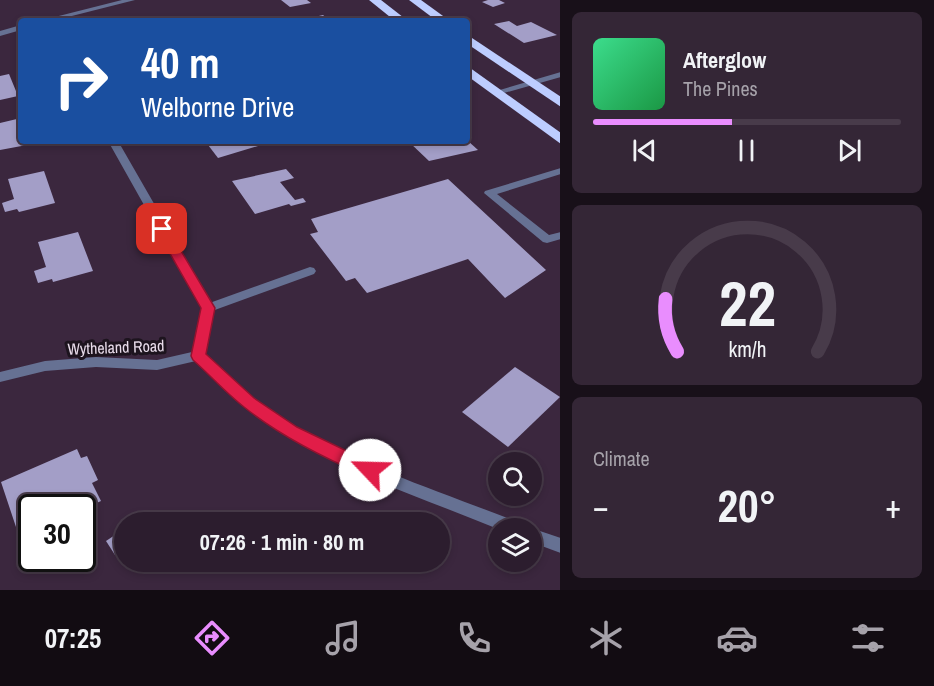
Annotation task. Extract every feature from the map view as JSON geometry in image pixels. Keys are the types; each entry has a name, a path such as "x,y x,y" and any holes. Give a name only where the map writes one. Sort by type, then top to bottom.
{"highway":[{"path":"374,0 398,18"},
{"path":"414,0 440,18"},
{"path":"470,40 560,102"},
{"path":"470,72 560,139"}],"street":[{"path":"56,18 131,0"},
{"path":"0,34 18,28"},
{"path":"497,92 560,74"},
{"path":"115,144 208,308 198,356 249,402 292,432 370,470 489,518"},
{"path":"560,171 489,193 547,239 560,235"},
{"path":"208,308 310,271"},
{"name":"Wytheland Road","path":"0,377 45,366 96,362 157,365 198,356"},
{"path":"542,539 560,546"}],"building":[{"path":"281,0 307,0 311,3 290,7"},
{"path":"499,0 505,3 493,7 482,2"},
{"path":"323,15 326,18 310,18"},
{"path":"509,21 517,26 531,22 557,35 524,43 494,24"},
{"path":"9,74 18,96 0,100 0,76"},
{"path":"18,119 18,144 32,144 0,150 0,123"},
{"path":"470,143 478,150 429,161 411,144"},
{"path":"207,144 256,144 258,146 218,158"},
{"path":"286,169 294,178 280,182 295,200 303,198 306,202 291,206 289,204 255,214 232,181"},
{"path":"44,171 55,203 19,212 17,209 5,212 2,203 14,199 8,179"},
{"path":"448,179 546,270 505,298 468,259 367,293 355,278 346,281 310,234 318,232 311,219"},
{"path":"78,232 93,271 53,282 52,279 38,283 34,271 46,267 38,242"},
{"path":"515,367 560,397 508,447 462,412"},
{"path":"77,449 81,458 87,456 98,480 92,483 101,501 96,503 96,494 18,494 17,530 1,482"},
{"path":"114,536 114,553 106,541"}],"route":[{"path":"162,229 208,308 198,356 249,402 292,432 370,470"}]}
